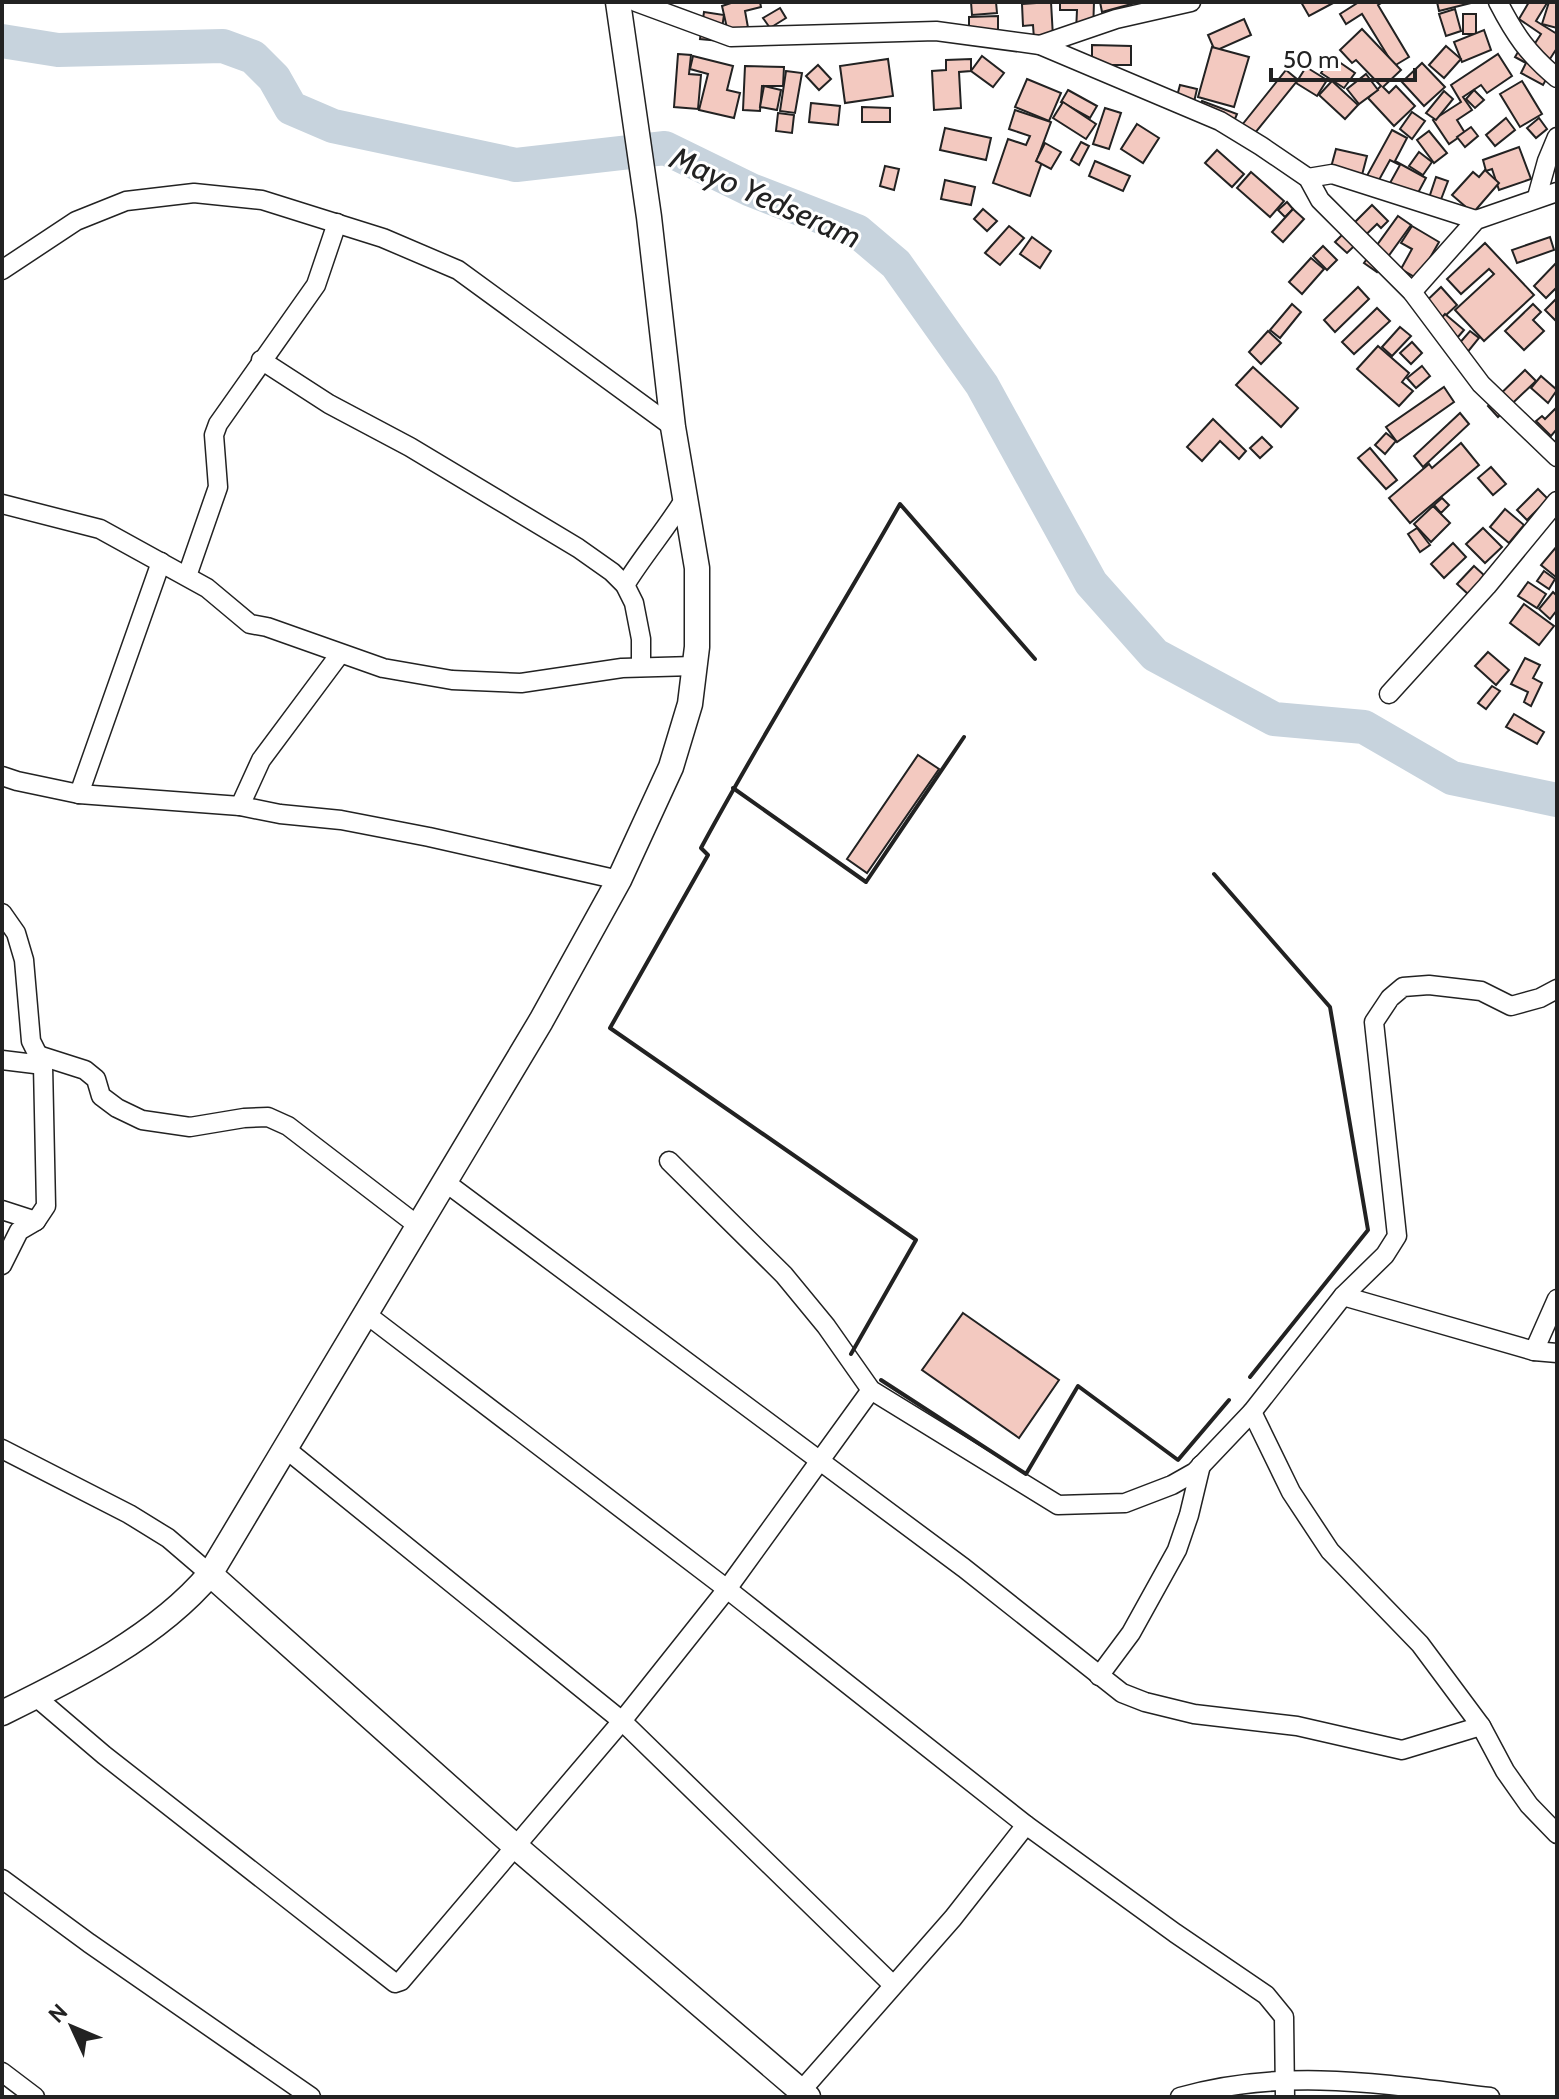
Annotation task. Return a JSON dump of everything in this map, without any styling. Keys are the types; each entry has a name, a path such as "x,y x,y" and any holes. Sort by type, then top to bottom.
{"main road":[{"path":"2,1713 106,1658 194,1594 210,1574 541,1021 619,880 671,767 690,704 697,568 673,427 649,217 618,2"},
{"path":"210,1574 515,1846 804,2094"}],"street":[{"path":"636,2 731,37 936,31 1040,45 1220,121 1308,178 1320,200 1412,292 1481,384 1557,457"},
{"path":"1040,45 1116,19 1191,2"},
{"path":"1498,2 1513,32 1529,54 1557,78"},
{"path":"1537,197 1557,137"},
{"path":"1308,178 1332,174 1476,220"},
{"path":"1412,292 1476,220 1557,192"},
{"path":"2,270 76,221 126,201 194,193 262,200 383,238 458,270 539,326 673,427"},
{"path":"187,576 218,487 214,435 218,424 316,285 337,223"},
{"path":"261,360 329,404 410,447 578,548 625,585 634,603 641,639 641,667"},
{"path":"625,585 687,495"},
{"path":"1389,694 1487,586 1557,501"},
{"path":"2,504 100,529 207,588 250,624 267,627 383,668 466,681 521,683 641,667 694,666"},
{"path":"79,794 161,562"},
{"path":"240,806 261,760 340,654"},
{"path":"2,776 79,794 240,806 429,837 619,880"},
{"path":"2,913 16,933 24,960 31,1041 41,1060 46,1206 36,1221 19,1231 2,1265"},
{"path":"669,1161 784,1275 826,1326 871,1390 1058,1505 1125,1503 1172,1485 1201,1465 1252,1412 1343,1296 1385,1255 1397,1236 1374,1022 1390,998 1403,987 1429,985 1481,991 1511,1006 1540,998 1557,989"},
{"path":"2,1060 41,1060 85,1070 96,1079 101,1096 142,1120 190,1127 268,1117 288,1126 417,1225"},
{"path":"445,1182 964,1568 1122,1693 1194,1714 1297,1726 1402,1750 1481,1726"},
{"path":"2,1210 36,1221"},
{"path":"1343,1296 1534,1351 1557,1353"},
{"path":"1534,1351 1557,1299"},
{"path":"366,1314 727,1589 1026,1825 1266,1995 1284,2017 1285,2088"},
{"path":"36,1697 104,1755 395,1983 401,1981 622,1721 727,1589 871,1390"},
{"path":"1252,1412 1291,1492 1330,1551 1420,1644 1481,1726 1505,1771 1529,1805 1557,1834"},
{"path":"2,1449 129,1514 168,1538 210,1574"},
{"path":"286,1449 622,1721 893,1985"},
{"path":"1099,1676 1131,1633 1177,1550 1201,1465"},
{"path":"804,2094 893,1985 953,1918 1026,1825"},
{"path":"2,1879 311,2097"},
{"path":"2,2072 35,2097"},
{"path":"1180,2097 1215,2087 1285,2088 1350,2080 1490,2097"}],"building":[{"path":"734,2 760,2 761,7 745,11 749,33 729,37 722,6"},
{"path":"971,2 996,2 997,13 972,15"},
{"path":"1051,2 1053,37 1034,39 1033,25 1023,26 1022,4"},
{"path":"1060,2 1094,2 1093,32 1076,32 1077,10 1060,10"},
{"path":"1100,2 1139,2 1102,12"},
{"path":"1301,2 1335,2 1309,16"},
{"path":"1359,2 1383,2 1378,5 1409,57 1394,66 1362,14 1346,24 1340,14"},
{"path":"1437,2 1475,2 1439,11"},
{"path":"1529,2 1547,3 1536,21 1557,34 1557,48 1548,62 1530,51 1541,34 1519,19"},
{"path":"1549,2 1557,2 1557,28 1542,24"},
{"path":"780,8 786,18 770,28 763,18"},
{"path":"1455,9 1461,31 1446,36 1439,14"},
{"path":"704,12 724,15 720,41 700,39"},
{"path":"1463,14 1476,14 1476,34 1463,34"},
{"path":"998,16 998,41 969,42 969,17"},
{"path":"1244,19 1251,35 1215,51 1208,35"},
{"path":"1362,29 1401,70 1383,87 1389,93 1396,86 1415,106 1394,126 1368,98 1381,86 1356,60 1352,63 1340,50"},
{"path":"1484,30 1491,50 1462,62 1454,42"},
{"path":"1092,45 1131,46 1131,65 1092,65"},
{"path":"1446,46 1461,59 1444,78 1429,65"},
{"path":"1212,47 1249,57 1234,107 1198,97"},
{"path":"1518,52 1552,69 1543,85 1521,73 1526,63 1515,57"},
{"path":"678,54 691,55 689,74 701,75 698,109 674,107"},
{"path":"1498,54 1512,76 1487,93 1481,85 1463,97 1472,110 1457,120 1465,133 1449,144 1433,120 1461,102 1451,85"},
{"path":"693,56 733,66 727,90 740,93 734,118 699,110 708,74 690,69"},
{"path":"982,56 1004,73 993,87 971,71"},
{"path":"1332,57 1355,73 1344,88 1321,73"},
{"path":"888,59 893,96 845,103 840,66"},
{"path":"971,59 971,71 959,72 961,108 934,110 932,71 946,70 946,60"},
{"path":"1422,63 1445,87 1424,106 1402,82"},
{"path":"818,65 831,79 819,90 806,76"},
{"path":"745,66 784,67 783,86 762,86 760,111 743,110"},
{"path":"1306,67 1327,80 1317,96 1296,83"},
{"path":"1286,70 1298,80 1246,144 1234,135"},
{"path":"786,71 802,73 795,113 780,111"},
{"path":"1366,74 1378,90 1359,104 1347,89"},
{"path":"1027,79 1061,93 1049,121 1015,107"},
{"path":"1332,81 1358,105 1345,119 1319,95"},
{"path":"1522,81 1542,114 1520,127 1500,94"},
{"path":"1180,85 1197,89 1191,115 1173,111"},
{"path":"764,86 781,90 777,110 760,107"},
{"path":"1068,90 1097,106 1090,118 1061,102"},
{"path":"1474,90 1484,100 1475,108 1466,99"},
{"path":"1444,91 1453,99 1436,120 1426,113"},
{"path":"1202,101 1237,114 1230,131 1195,118"},
{"path":"1063,102 1096,124 1086,139 1053,118"},
{"path":"811,103 840,106 838,125 809,122"},
{"path":"862,107 890,108 890,122 862,122"},
{"path":"1105,108 1121,113 1109,149 1093,144"},
{"path":"1015,110 1051,122 1037,160 1042,162 1030,196 993,183 1008,139 1026,145 1030,136 1009,129"},
{"path":"1412,112 1425,121 1412,139 1400,129"},
{"path":"778,113 794,115 792,133 776,131"},
{"path":"1506,118 1515,130 1495,146 1486,135"},
{"path":"1539,118 1547,129 1536,138 1527,128"},
{"path":"1137,124 1159,138 1143,163 1121,149"},
{"path":"1471,127 1478,136 1465,147 1457,137"},
{"path":"945,128 991,138 986,160 940,150"},
{"path":"1392,130 1407,138 1395,161 1426,178 1412,204 1390,183 1400,165 1390,160 1374,189 1363,183"},
{"path":"1429,131 1447,153 1434,163 1417,140"},
{"path":"1081,142 1089,146 1079,165 1071,160"},
{"path":"1045,143 1061,152 1051,169 1036,161"},
{"path":"1519,147 1531,179 1499,190 1492,169 1486,171 1483,160"},
{"path":"1336,149 1367,156 1358,190 1327,182"},
{"path":"1217,150 1244,174 1232,187 1205,163"},
{"path":"1419,152 1432,162 1423,175 1409,166"},
{"path":"1095,161 1130,176 1123,191 1089,176"},
{"path":"885,166 899,169 894,190 880,186"},
{"path":"1485,170 1499,183 1473,213 1452,195 1473,172 1479,177"},
{"path":"1251,172 1284,201 1270,217 1237,188"},
{"path":"1436,177 1448,181 1440,202 1429,198"},
{"path":"945,180 975,187 971,205 941,199"},
{"path":"1287,202 1293,209 1285,217 1278,210"},
{"path":"1372,205 1388,221 1381,228 1377,224 1347,253 1335,242"},
{"path":"983,209 997,221 987,231 974,219"},
{"path":"1293,209 1304,219 1283,242 1272,232"},
{"path":"1398,216 1411,225 1377,272 1364,263"},
{"path":"1009,226 1024,238 1000,265 985,253"},
{"path":"1412,226 1439,242 1418,279 1401,269 1412,249 1401,243"},
{"path":"1032,237 1051,251 1040,268 1020,254"},
{"path":"1550,237 1554,250 1517,263 1512,250"},
{"path":"1485,243 1534,295 1484,341 1455,310 1494,274 1489,269 1461,294 1447,279"},
{"path":"1323,246 1337,260 1327,270 1313,256"},
{"path":"1311,258 1324,269 1302,294 1289,282"},
{"path":"1557,262 1557,287 1546,298 1534,286"},
{"path":"1358,287 1369,299 1335,332 1324,320"},
{"path":"1441,287 1457,305 1433,327 1417,310"},
{"path":"1557,298 1557,322 1545,310"},
{"path":"1292,304 1301,312 1280,338 1270,330"},
{"path":"1533,304 1541,312 1533,320 1544,331 1524,350 1505,331"},
{"path":"1377,308 1390,321 1354,354 1342,342"},
{"path":"1445,314 1464,330 1450,346 1431,330"},
{"path":"1400,327 1411,336 1392,356 1382,347"},
{"path":"1268,331 1281,343 1261,364 1249,352"},
{"path":"1470,331 1479,338 1466,354 1457,346"},
{"path":"1412,342 1422,353 1411,364 1400,353"},
{"path":"1378,346 1409,373 1402,382 1413,391 1399,406 1357,369"},
{"path":"1422,366 1430,376 1416,388 1407,378"},
{"path":"1253,367 1298,408 1281,427 1236,385"},
{"path":"1525,370 1536,381 1498,417 1488,406"},
{"path":"1541,376 1557,390 1548,403 1531,388"},
{"path":"1444,387 1454,402 1397,442 1386,427"},
{"path":"1557,407 1557,429 1551,436 1536,421 1542,416 1545,419"},
{"path":"1460,413 1469,424 1423,467 1414,456"},
{"path":"1213,419 1246,451 1239,459 1220,441 1202,461 1187,447"},
{"path":"1386,433 1396,441 1385,454 1375,445"},
{"path":"1262,437 1272,447 1260,458 1250,448"},
{"path":"1461,443 1479,465 1410,523 1389,498 1429,464 1432,468"},
{"path":"1370,448 1397,480 1386,489 1358,458"},
{"path":"1491,467 1506,484 1493,495 1478,478"},
{"path":"1538,489 1548,499 1527,520 1517,510"},
{"path":"1442,498 1449,505 1441,513 1434,505"},
{"path":"1433,506 1450,523 1431,542 1414,524"},
{"path":"1505,509 1524,525 1509,543 1490,527"},
{"path":"1417,528 1430,545 1420,552 1408,534"},
{"path":"1483,528 1502,547 1485,563 1466,544"},
{"path":"1453,543 1466,557 1444,578 1431,564"},
{"path":"1557,546 1557,578 1541,565"},
{"path":"1474,566 1485,576 1468,594 1457,584"},
{"path":"1544,571 1555,579 1549,589 1537,581"},
{"path":"1528,582 1546,594 1537,608 1518,596"},
{"path":"1553,592 1557,596 1557,610 1550,619 1539,609"},
{"path":"1524,604 1554,626 1539,645 1510,623"},
{"path":"1488,652 1509,670 1496,685 1475,666"},
{"path":"1525,658 1540,665 1533,678 1542,683 1531,706 1524,702 1528,692 1511,684"},
{"path":"1492,686 1500,691 1486,709 1478,703"},
{"path":"1514,714 1544,732 1537,744 1506,727"},
{"path":"918,755 939,769 867,873 847,859"},
{"path":"963,1313 1059,1380 1019,1438 922,1370"}],"waterway":[{"name":"Mayo Yedseram","path":"2,41 58,50 223,46 253,57 274,78 291,108 333,126 516,165 665,148 751,190 857,231 896,264 982,385 1091,583 1155,655 1274,719 1364,727 1452,778 1557,800"}],"wall":[{"path":"851,1354 916,1240 610,1028 708,855 701,848 725,804 900,504 1035,659"},
{"path":"733,788 866,882 964,737"},
{"path":"1214,874 1330,1007 1368,1230 1250,1377"},
{"path":"881,1380 1026,1474 1078,1386 1178,1460 1229,1400"}]}
